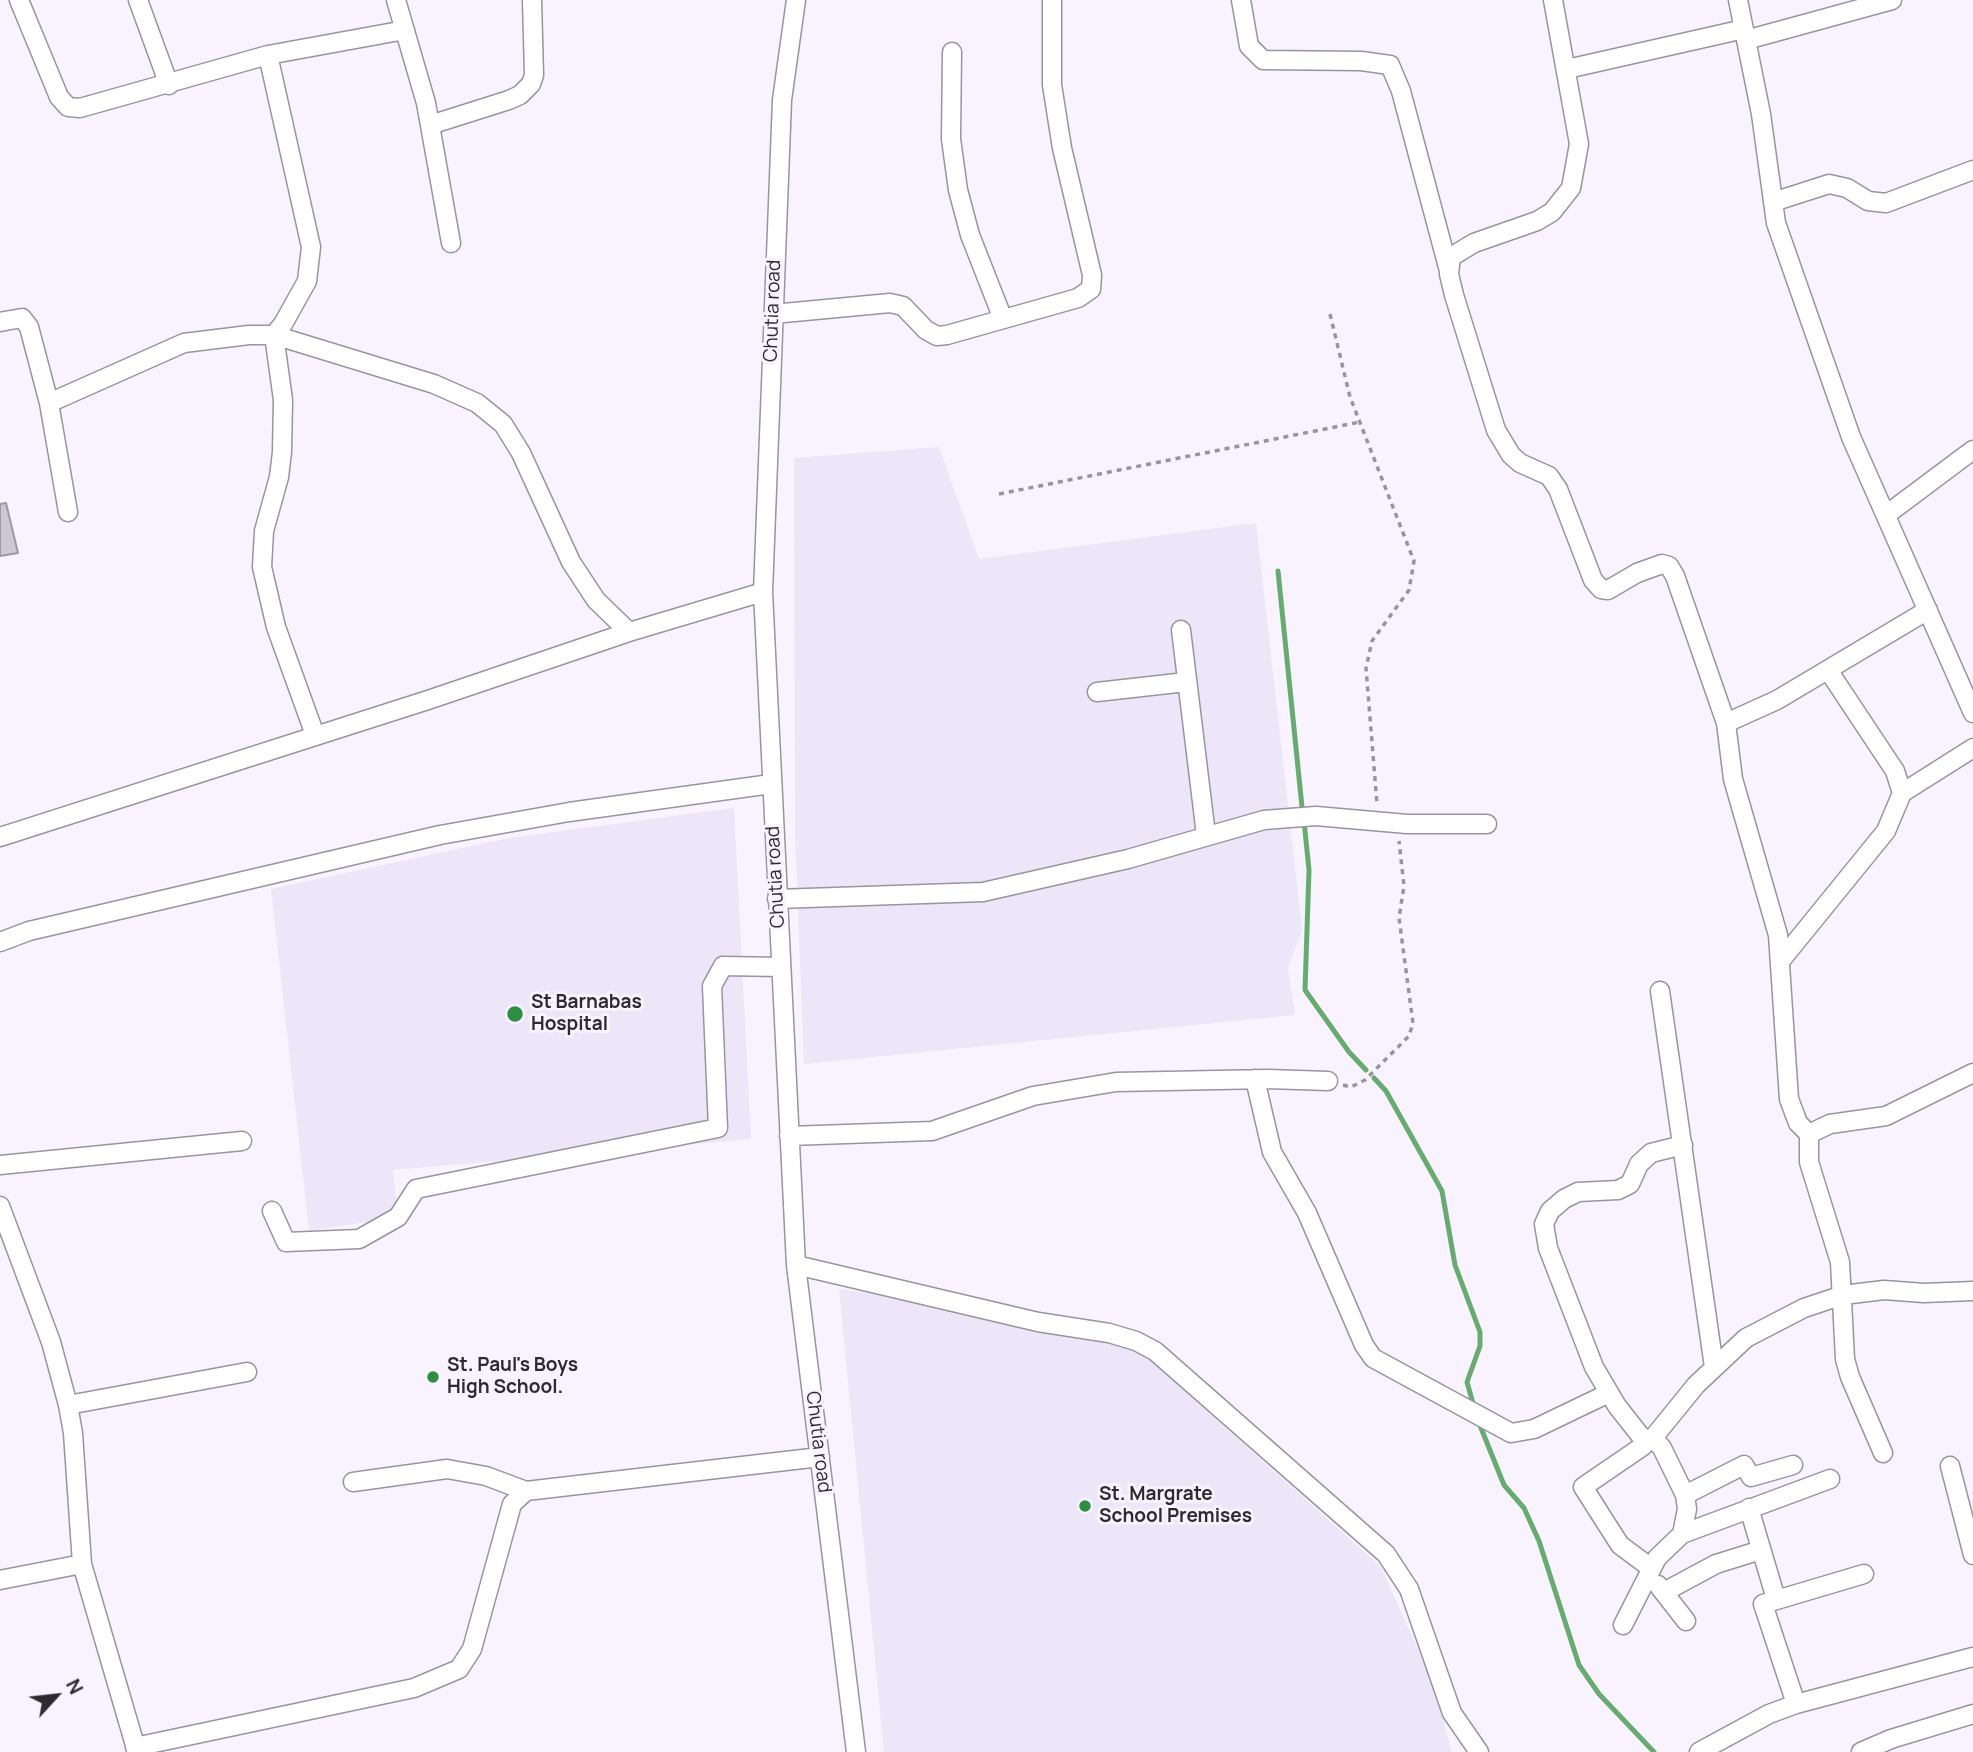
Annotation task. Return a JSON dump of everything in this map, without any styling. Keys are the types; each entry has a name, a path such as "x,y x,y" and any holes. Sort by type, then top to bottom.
{"street":[{"path":"19,0 59,97 68,107 93,107 268,54 405,30"},
{"path":"138,0 170,85"},
{"path":"398,0 430,125 451,243"},
{"path":"430,125 509,100 520,95 531,84 534,75 532,0"},
{"name":"Chutia road","path":"796,0 782,100 763,592 796,1265 856,1752"},
{"path":"773,314 890,303 903,306 926,330 937,335 1078,298 1091,289 1092,275 1062,148 1052,85 1052,0"},
{"path":"1241,0 1249,46 1264,60 1372,61 1390,65 1401,90 1449,274 1496,430 1520,463 1549,476 1558,489 1587,567 1601,589 1608,590 1653,566 1670,566 1726,723 1733,779 1782,959 1789,1099 1798,1123 1809,1134 1810,1162 1840,1262 1845,1359 1883,1452"},
{"path":"1449,274 1451,257 1462,249 1536,221 1552,212 1571,188 1579,144 1553,0"},
{"path":"1738,0 1761,114 1776,223 1851,437 1973,713"},
{"path":"1567,69 1745,34 1892,0"},
{"path":"953,52 951,139 958,190 970,235 1003,319"},
{"path":"268,54 311,247 307,281 274,335 283,400 282,452 279,477 264,531 262,567 276,627 315,735"},
{"path":"1773,202 1829,184 1847,188 1868,201 1886,203 1973,170"},
{"path":"0,323 22,318 29,327 49,403 68,512"},
{"path":"49,403 184,343 208,338 274,335 434,384 477,403 503,424 521,453 571,562 596,600 628,632"},
{"path":"1886,515 1973,450"},
{"path":"0,837 628,632 763,592"},
{"path":"1726,723 1777,700 1928,610"},
{"path":"1181,630 1206,835"},
{"path":"1828,670 1895,771 1902,793"},
{"path":"1097,692 1186,682"},
{"path":"1782,959 1886,831 1902,793 1973,748"},
{"path":"0,942 29,931 440,835 771,784"},
{"path":"777,899 983,892 1128,859 1264,820 1316,816 1487,824"},
{"path":"272,1211 286,1242 359,1239 398,1217 416,1189 718,1128 712,986 723,966 781,967"},
{"path":"1660,991 1714,1367"},
{"path":"1809,1134 1830,1124 1886,1116 1947,1089 1973,1073"},
{"path":"1255,1079 1272,1152 1307,1213 1363,1345 1373,1358 1511,1433 1522,1433 1609,1393"},
{"path":"789,1136 932,1131 1033,1096 1093,1085 1148,1080 1328,1081"},
{"path":"0,1165 242,1141"},
{"path":"1682,1534 1687,1509 1685,1495 1671,1463 1609,1393 1594,1367 1548,1248 1544,1224 1550,1210 1564,1199 1578,1192 1618,1190 1630,1184 1639,1164 1651,1153 1683,1145"},
{"path":"0,1206 51,1342 68,1405 73,1433 82,1564 136,1749 414,1688 459,1669 472,1649 512,1504 526,1491"},
{"path":"796,1265 1038,1322 1109,1333 1136,1341 1155,1351 1386,1554 1409,1589 1452,1713 1479,1752"},
{"path":"1686,1621 1649,1571 1620,1545 1583,1487 1643,1446 1714,1367 1746,1338 1778,1320 1843,1295 1884,1290 1941,1294 1973,1292"},
{"path":"68,1405 247,1372"},
{"path":"353,1482 447,1469 486,1476 526,1491 820,1457"},
{"path":"1685,1495 1744,1465 1751,1477 1793,1465"},
{"path":"1950,1466 1973,1555"},
{"path":"1623,1625 1649,1571 1682,1534 1830,1479"},
{"path":"1749,1508 1776,1599"},
{"path":"1664,1592 1716,1564 1761,1550"},
{"path":"0,1580 82,1564"},
{"path":"1796,1704 1763,1604 1864,1574"},
{"path":"1699,1752 1769,1714 1796,1704 1973,1657"},
{"path":"1861,1752 1891,1739 1973,1714"}],"path":[{"path":"1328,1081 1351,1087 1365,1080 1409,1036 1413,1023 1399,918 1404,886 1388,821 1366,668 1372,641 1409,590 1414,561 1350,397 1330,314"},
{"path":"999,494 1360,422"}],"shaded area":[{"path":"939,447 979,559 1256,523 1302,930 1288,967 1295,1015 804,1064 795,834 794,458"},
{"name":"St Barnabas Hospital","path":"734,808 751,1139 393,1170 398,1217 309,1231 271,889 509,838"},
{"name":"St. Margrate School Premises","path":"839,1289 1110,1325 1381,1567 1433,1683 1452,1752 884,1752"}],"building":[{"path":"6,503 18,553 0,556 0,504"}],"waterway":[{"path":"1278,571 1302,807"},
{"path":"1304,821 1309,870 1305,990 1349,1052 1366,1070"},
{"path":"1374,1078 1386,1091 1442,1191 1455,1265 1480,1332 1480,1346 1467,1382 1474,1407"},
{"path":"1479,1423 1504,1485 1524,1508 1539,1541 1579,1665 1599,1694 1654,1752"}],"place":[{"name":"St Barnabas Hospital","path":"515,1014"},
{"name":"St. Paul's Boys High School.","path":"433,1377"},
{"name":"St. Margrate School Premises","path":"1085,1506"}]}
